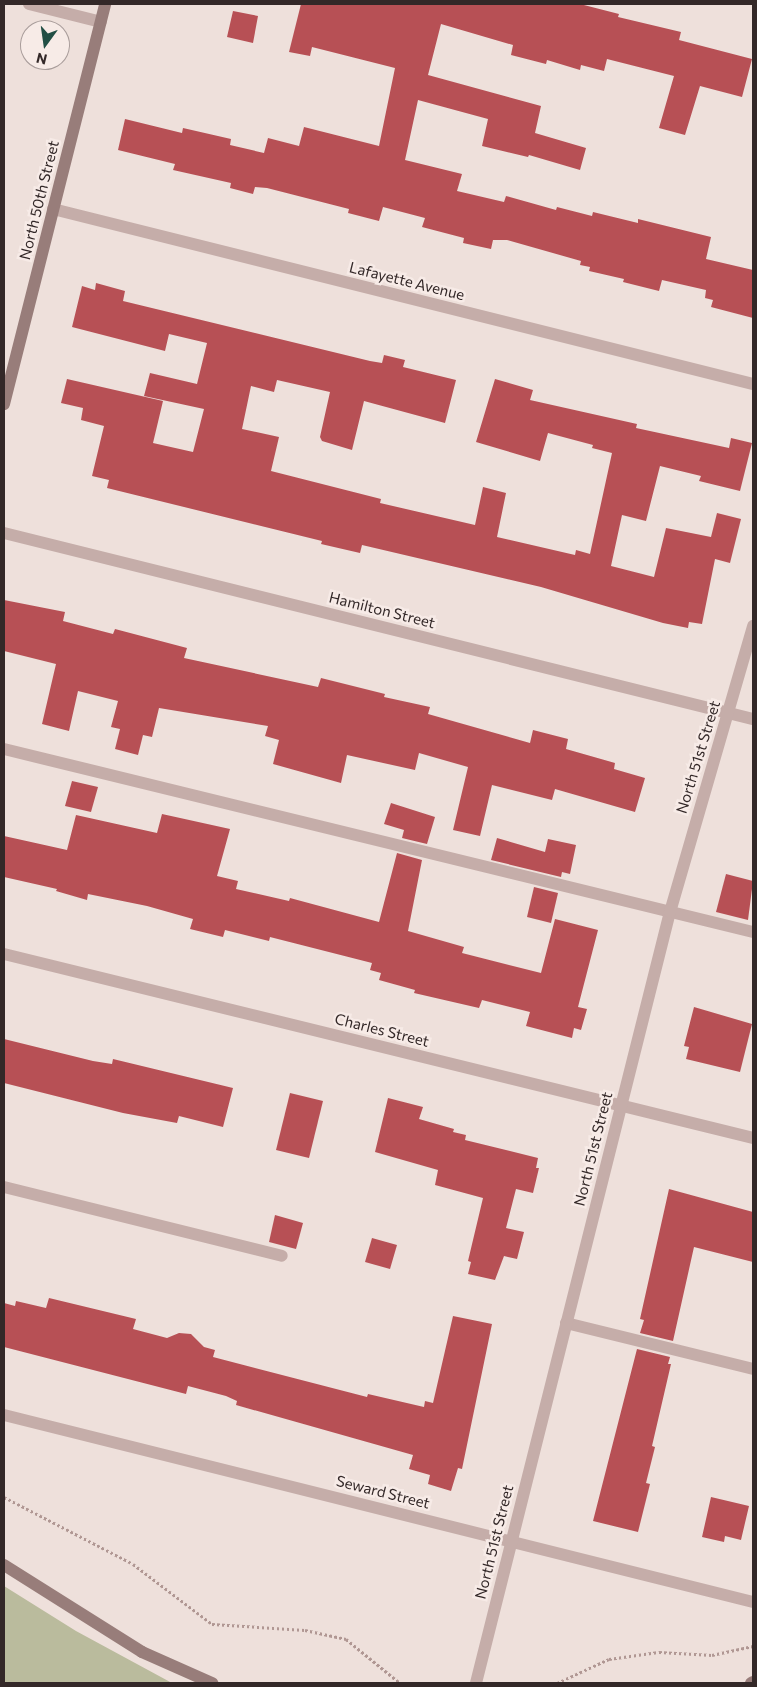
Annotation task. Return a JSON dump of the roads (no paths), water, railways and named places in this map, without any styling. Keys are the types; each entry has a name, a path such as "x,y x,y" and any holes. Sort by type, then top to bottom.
{"street":[{"path":"28,4 101,22"},
{"name":"North 50th Street","path":"4,404 105,4"},
{"name":"Lafayette Avenue","path":"53,209 753,384"},
{"name":"Hamilton Street","path":"4,533 753,719"},
{"name":"North 51st Street","path":"476,1683 670,912 753,626"},
{"path":"4,749 753,932"},
{"name":"Charles Street","path":"4,954 753,1138"},
{"path":"4,1187 282,1256"},
{"path":"566,1322 753,1369"},
{"name":"Seward Street","path":"4,1415 753,1602"},
{"path":"4,1561 15,1571"},
{"path":"4,1565 142,1652 212,1683"}]}
